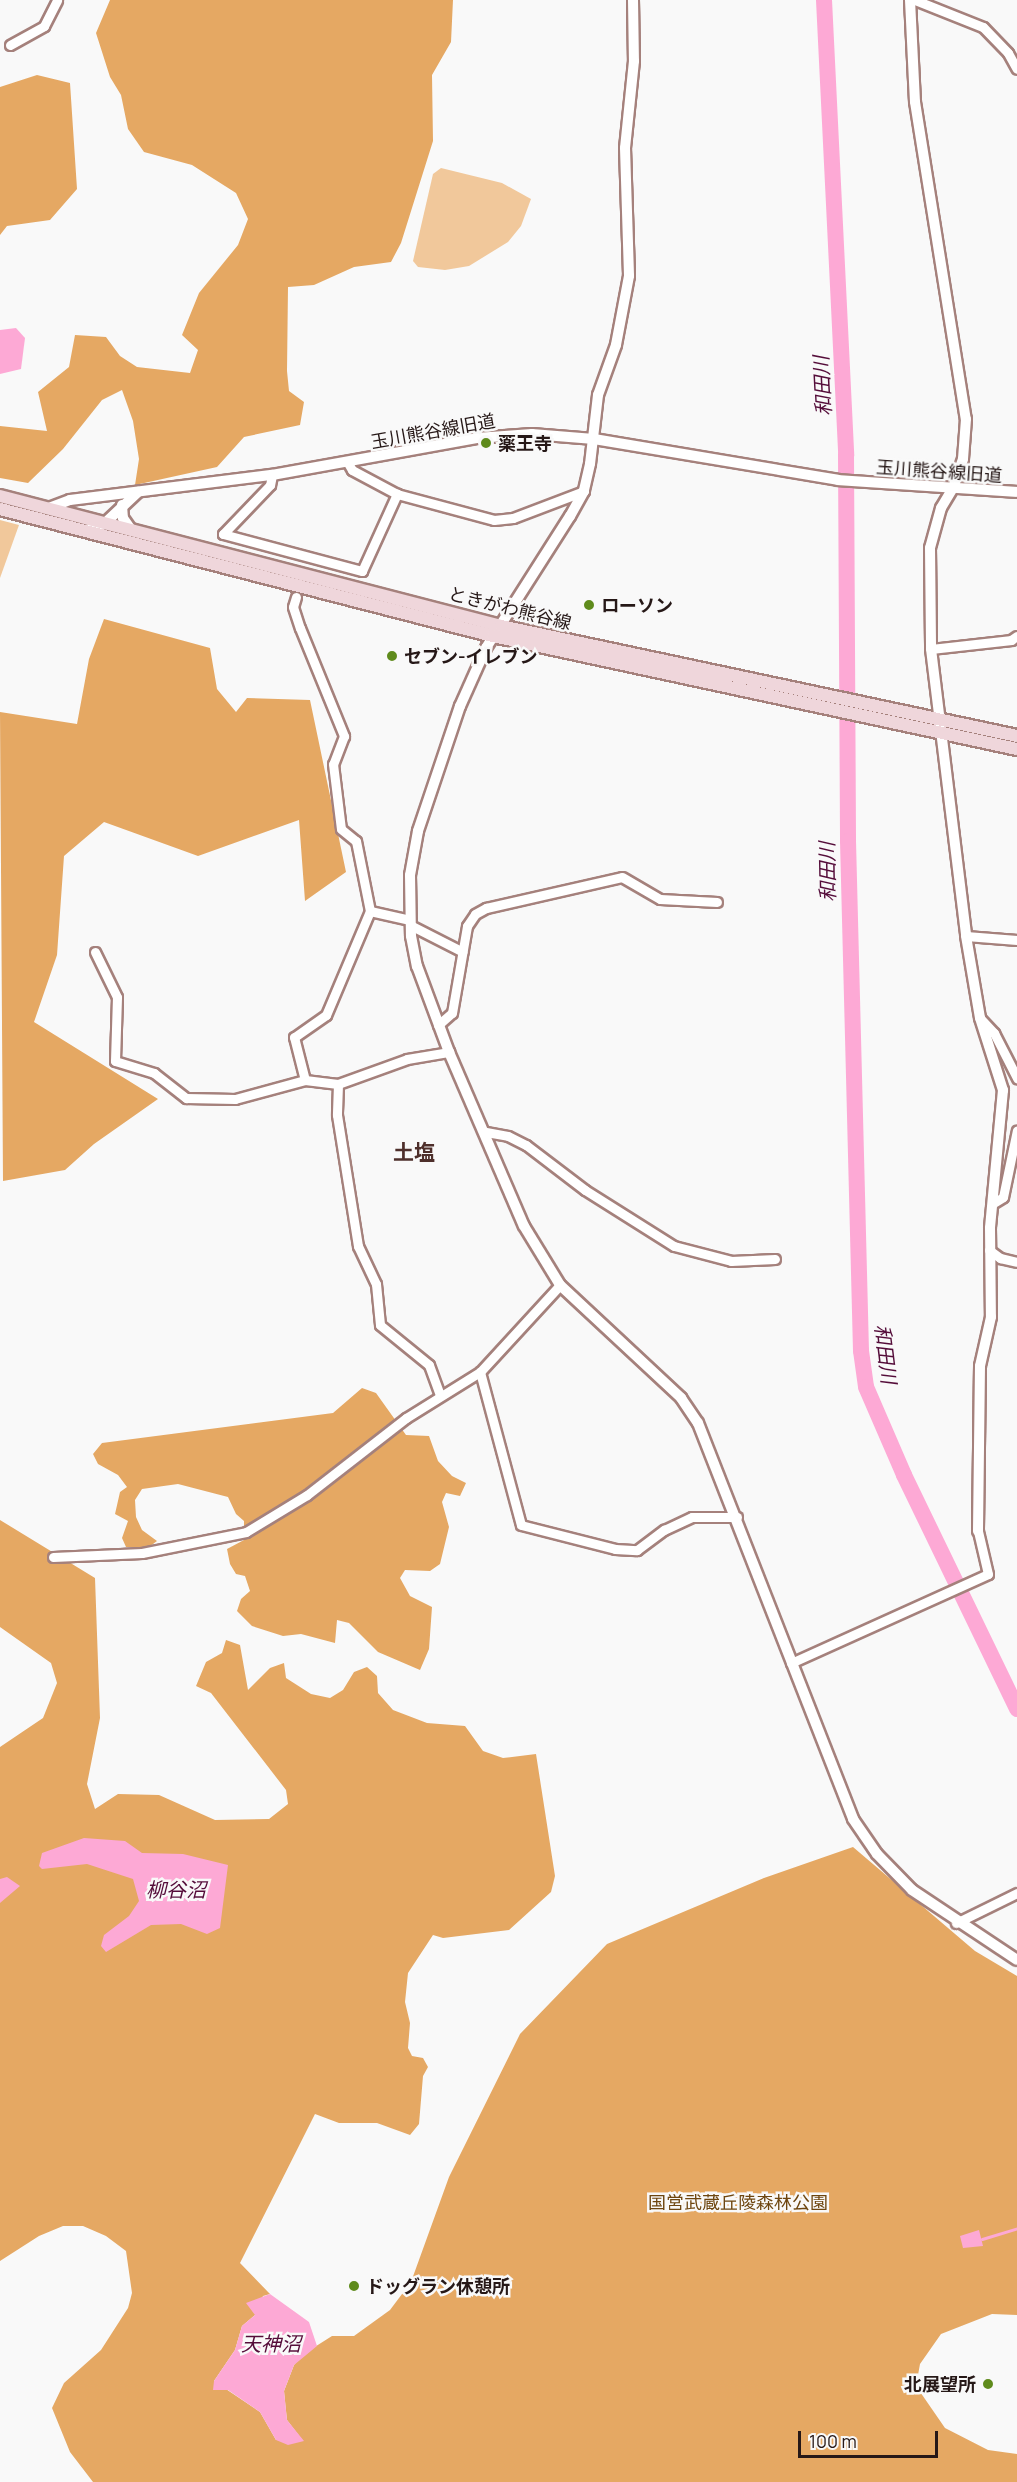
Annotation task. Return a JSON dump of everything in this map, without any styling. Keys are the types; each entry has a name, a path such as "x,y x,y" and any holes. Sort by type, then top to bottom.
{"main road":[{"name":"ときがわ熊谷線","path":"0,496 497,631 811,693 880,714 939,727 1017,749"},
{"name":"ときがわ熊谷線","path":"0,509 812,706 880,714"},
{"name":"ときがわ熊谷線","path":"939,727 1017,736"}],"street":[{"path":"10,45 44,26 57,0"},
{"path":"633,0 634,61 625,148 629,276 616,345 598,395 594,439 584,491 497,631 460,706 418,831 410,875 410,922 417,966 449,1052 486,1131 524,1226 560,1285 681,1398 698,1423 737,1517 791,1664 853,1818 898,1878 956,1923 1017,1960"},
{"path":"791,1664 988,1574 978,1531 980,1366 991,1317 989,1250 1003,1090 980,1018 966,936 931,649 930,548 940,508 953,488 963,459 966,419 915,102 910,0"},
{"path":"915,0 983,27 1008,53 1017,69"},
{"name":"玉川熊谷線旧道","path":"48,508 70,500 272,475 503,435 594,439 838,480 1017,492"},
{"path":"348,463 352,470 397,494 494,520 513,518 584,491"},
{"path":"272,475 270,485 223,534 304,560 362,571 397,494"},
{"path":"84,531 104,524 122,505 141,491"},
{"path":"122,505 123,518 132,531"},
{"path":"296,597 293,607 300,628 344,736 333,764 341,829 356,841 370,911 326,1015 294,1037 305,1080"},
{"path":"931,649 1011,640 1017,636"},
{"path":"438,1025 452,1013 467,926 475,914 486,908 622,877 660,899 717,902"},
{"path":"370,911 410,922 462,952"},
{"path":"966,936 1017,940"},
{"path":"95,952 117,997 115,1061 154,1073 186,1098 235,1099 305,1080 338,1084 407,1059 449,1052"},
{"path":"980,1018 994,1033 1017,1078"},
{"path":"338,1084 337,1115 358,1246 376,1284 380,1325 429,1365 440,1395"},
{"path":"992,1204 1003,1197 1017,1130"},
{"path":"486,1131 508,1136 535,1150 585,1190 674,1246 731,1262 775,1260"},
{"path":"989,1250 1000,1258 1017,1262"},
{"path":"53,1557 142,1553 246,1532 307,1495 440,1395 480,1372 560,1285"},
{"path":"480,1372 521,1526 615,1549 638,1550 664,1530 692,1517 737,1517"},
{"path":"956,1923 1017,1893"}],"shaded area":[{"path":"441,168 502,183 531,199 521,226 508,242 469,266 445,270 418,267 413,261 433,174"},
{"path":"0,520 19,525 0,578"}],"green space":[{"path":"110,0 453,0 451,42 432,75 433,141 401,243 391,262 354,267 314,285 288,287 287,371 289,391 304,402 300,425 244,437 217,467 135,485 139,459 133,421 122,390 102,400 63,449 28,483 0,478 0,426 47,431 38,392 69,367 75,335 106,337 120,356 137,367 190,373 198,350 182,335 199,293 238,245 248,219 236,193 192,165 144,152 128,129 121,95 110,77 96,33"},
{"path":"37,75 70,83 77,189 50,220 7,226 0,235 0,87"},
{"path":"104,619 210,648 217,689 236,712 247,698 310,700 346,872 305,901 299,820 198,856 104,822 64,856 57,955 34,1022 158,1099 94,1144 65,1170 3,1181 0,712 77,724 89,659"},
{"path":"362,1388 376,1393 406,1435 429,1436 438,1461 452,1476 466,1483 460,1496 446,1493 442,1502 449,1527 440,1564 430,1571 405,1570 400,1578 410,1596 432,1607 429,1649 420,1670 378,1652 349,1623 337,1620 335,1643 301,1634 283,1636 252,1626 237,1611 241,1599 250,1591 245,1576 236,1574 230,1564 227,1549 244,1540 244,1521 236,1514 228,1497 178,1484 142,1489 135,1500 136,1517 142,1530 157,1541 149,1547 126,1547 122,1538 128,1521 115,1514 120,1492 127,1487 118,1475 98,1464 93,1454 102,1443 333,1413"},
{"name":"国営武蔵丘陵森林公園","path":"0,1520 95,1578 100,1718 87,1784 95,1809 118,1794 159,1795 215,1820 269,1819 288,1804 286,1790 211,1693 196,1686 206,1662 222,1653 226,1640 240,1645 248,1690 270,1668 284,1663 286,1678 311,1694 330,1698 343,1690 354,1672 367,1667 377,1676 378,1693 393,1710 427,1723 465,1726 483,1751 503,1758 536,1754 555,1876 551,1892 509,1930 443,1938 433,1935 408,1973 405,2002 410,2023 408,2048 412,2056 423,2058 428,2067 423,2076 419,2124 410,2135 377,2123 339,2123 315,2114 240,2263 270,2294 263,2296 255,2315 242,2326 235,2350 214,2381 260,2412 276,2440 303,2441 287,2420 284,2391 294,2365 302,2355 332,2336 354,2336 390,2310 411,2282 449,2177 520,2034 607,1944 764,1878 853,1847 975,1951 1017,1976 1017,2315 992,2314 941,2334 920,2364 916,2386 945,2428 988,2450 1017,2454 1017,2482 93,2482 70,2452 52,2408 64,2383 101,2350 128,2308 132,2293 126,2251 106,2236 83,2226 63,2226 39,2236 0,2261 0,1747 43,1718 57,1683 51,1663 0,1627"}],"water":[{"path":"16,328 25,338 21,369 0,374 0,330"},
{"name":"柳谷沼","path":"84,1838 125,1841 142,1853 183,1854 228,1865 220,1928 207,1934 181,1924 151,1925 106,1952 101,1946 104,1935 129,1916 139,1901 133,1879 87,1864 42,1869 39,1866 42,1853"},
{"path":"7,1877 20,1886 0,1903 0,1879"},
{"path":"979,2230 983,2246 963,2248 960,2236"},
{"name":"天神沼","path":"270,2294 309,2322 317,2346 294,2365 284,2391 287,2420 304,2441 288,2445 276,2440 260,2412 228,2390 213,2390 214,2381 235,2350 242,2326 255,2315 246,2303"}],"waterway":[{"name":"和田川","path":"824,0 846,455 848,841 861,1351 866,1387 904,1475 1017,1709"},
{"path":"982,2239 1017,2228"}],"place":[{"name":"薬王寺","path":"486,443"},
{"name":"ローソン","path":"589,605"},
{"name":"セブン-イレブン","path":"392,656"},
{"name":"ドッグラン休憩所","path":"354,2286"},
{"name":"北展望所","path":"988,2384"}],"district":[{"name":"土塩","path":"414,1152"}]}
